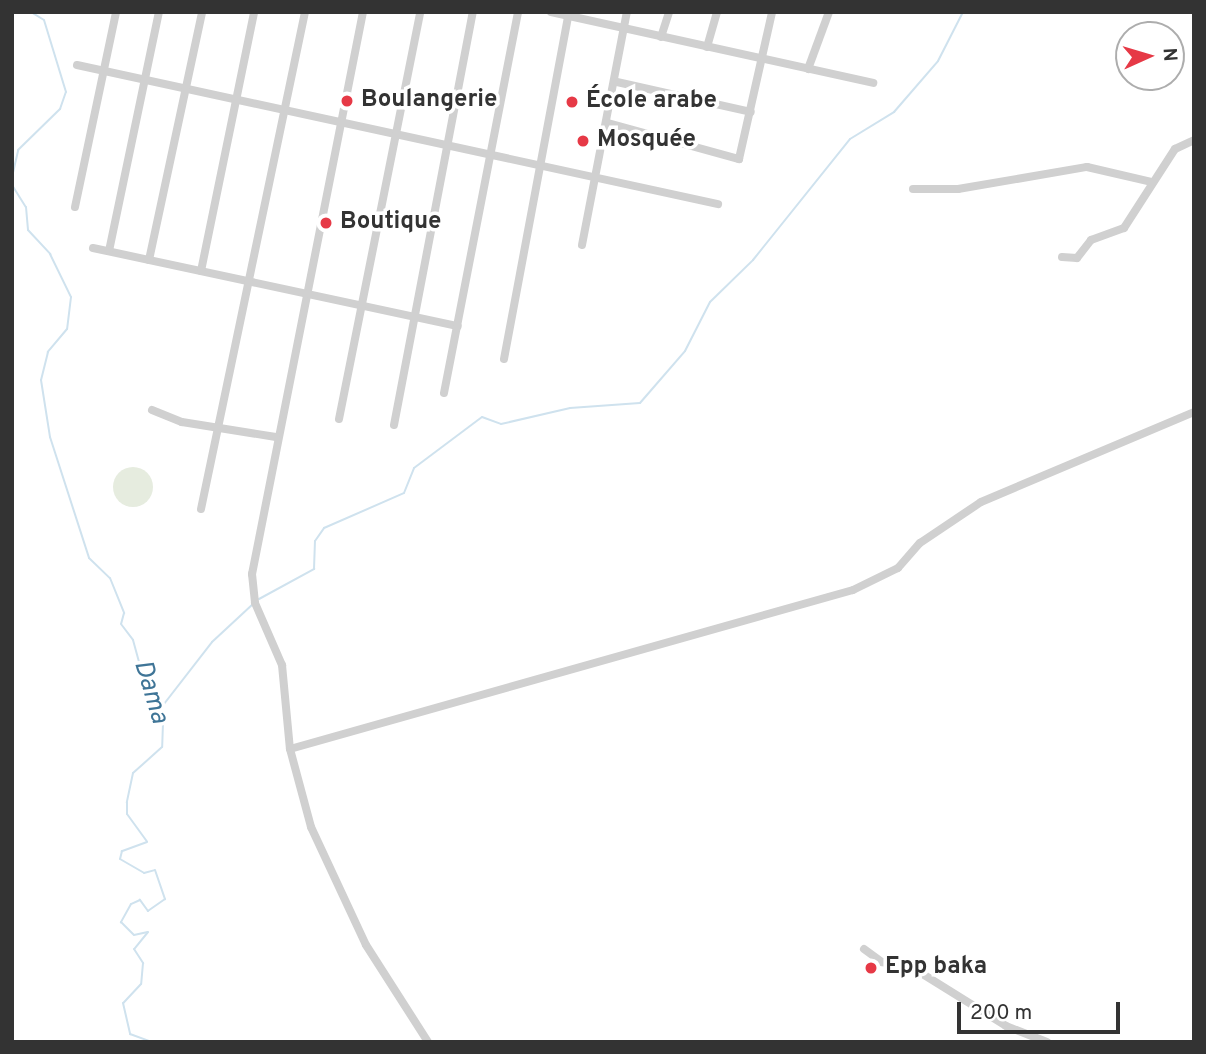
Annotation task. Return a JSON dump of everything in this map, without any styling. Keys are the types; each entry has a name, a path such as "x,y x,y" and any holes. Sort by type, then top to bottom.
{"street":[{"path":"75,208 116,12"},
{"path":"109,251 159,12"},
{"path":"149,260 202,12"},
{"path":"201,271 254,12"},
{"path":"201,509 305,12"},
{"path":"363,12 344,123 259,515 254,603 282,665 290,750 319,844 384,977 428,1042"},
{"path":"339,419 399,135 420,12"},
{"path":"394,425 451,146 472,12"},
{"path":"444,393 494,155 518,12"},
{"path":"551,12 624,25 661,37 873,83"},
{"path":"582,245 617,82 627,12"},
{"path":"661,37 669,12"},
{"path":"707,47 717,12"},
{"path":"608,123 739,159 751,112 758,58 772,12"},
{"path":"808,69 829,12"},
{"path":"504,359 543,166 569,14"},
{"path":"76,65 543,166 597,175 718,204"},
{"path":"617,82 751,112"},
{"path":"1062,257 1077,258 1091,240 1124,228 1175,149 1194,140"},
{"path":"913,189 958,189 1087,167 1152,182"},
{"path":"93,248 458,326"},
{"path":"152,410 219,429 276,437"},
{"path":"290,750 853,590 898,568 920,543 981,502 1194,412"},
{"path":"864,949 882,962 913,968 1006,1026 1047,1042"}],"shaded area":[{"path":"133,467 141,468 147,473 152,479 152,495 147,501 141,506 133,507 125,506 119,501 114,495 113,487 114,479 119,473 125,468"}],"waterway":[{"name":"Dama","path":"12,177 18,150 60,109 66,92 44,20 31,12"},
{"path":"259,599 314,569 315,541 324,528 404,493 414,468 482,417 501,424 570,408 640,403 685,351 710,302 753,260 850,139 894,112 938,61 963,12"},
{"name":"Dama","path":"12,185 26,207 28,230 50,254 71,297 67,329 48,352 41,380 50,437 89,558 110,578 124,613 121,624 133,640 151,706 163,723 162,747 133,773 127,802 127,814 147,842 122,851 120,859 144,873 155,870 165,899 148,911 140,900 131,904 121,922 134,935 148,932 134,949 143,963 141,984 123,1003 130,1034 152,1042"},
{"path":"157,713 212,642 252,605"}],"place":[{"name":"Boulangerie","path":"347,101"},
{"name":"École arabe","path":"572,102"},
{"name":"Mosquée","path":"583,141"},
{"name":"Boutique","path":"326,223"},
{"name":"Epp baka","path":"871,968"}]}
